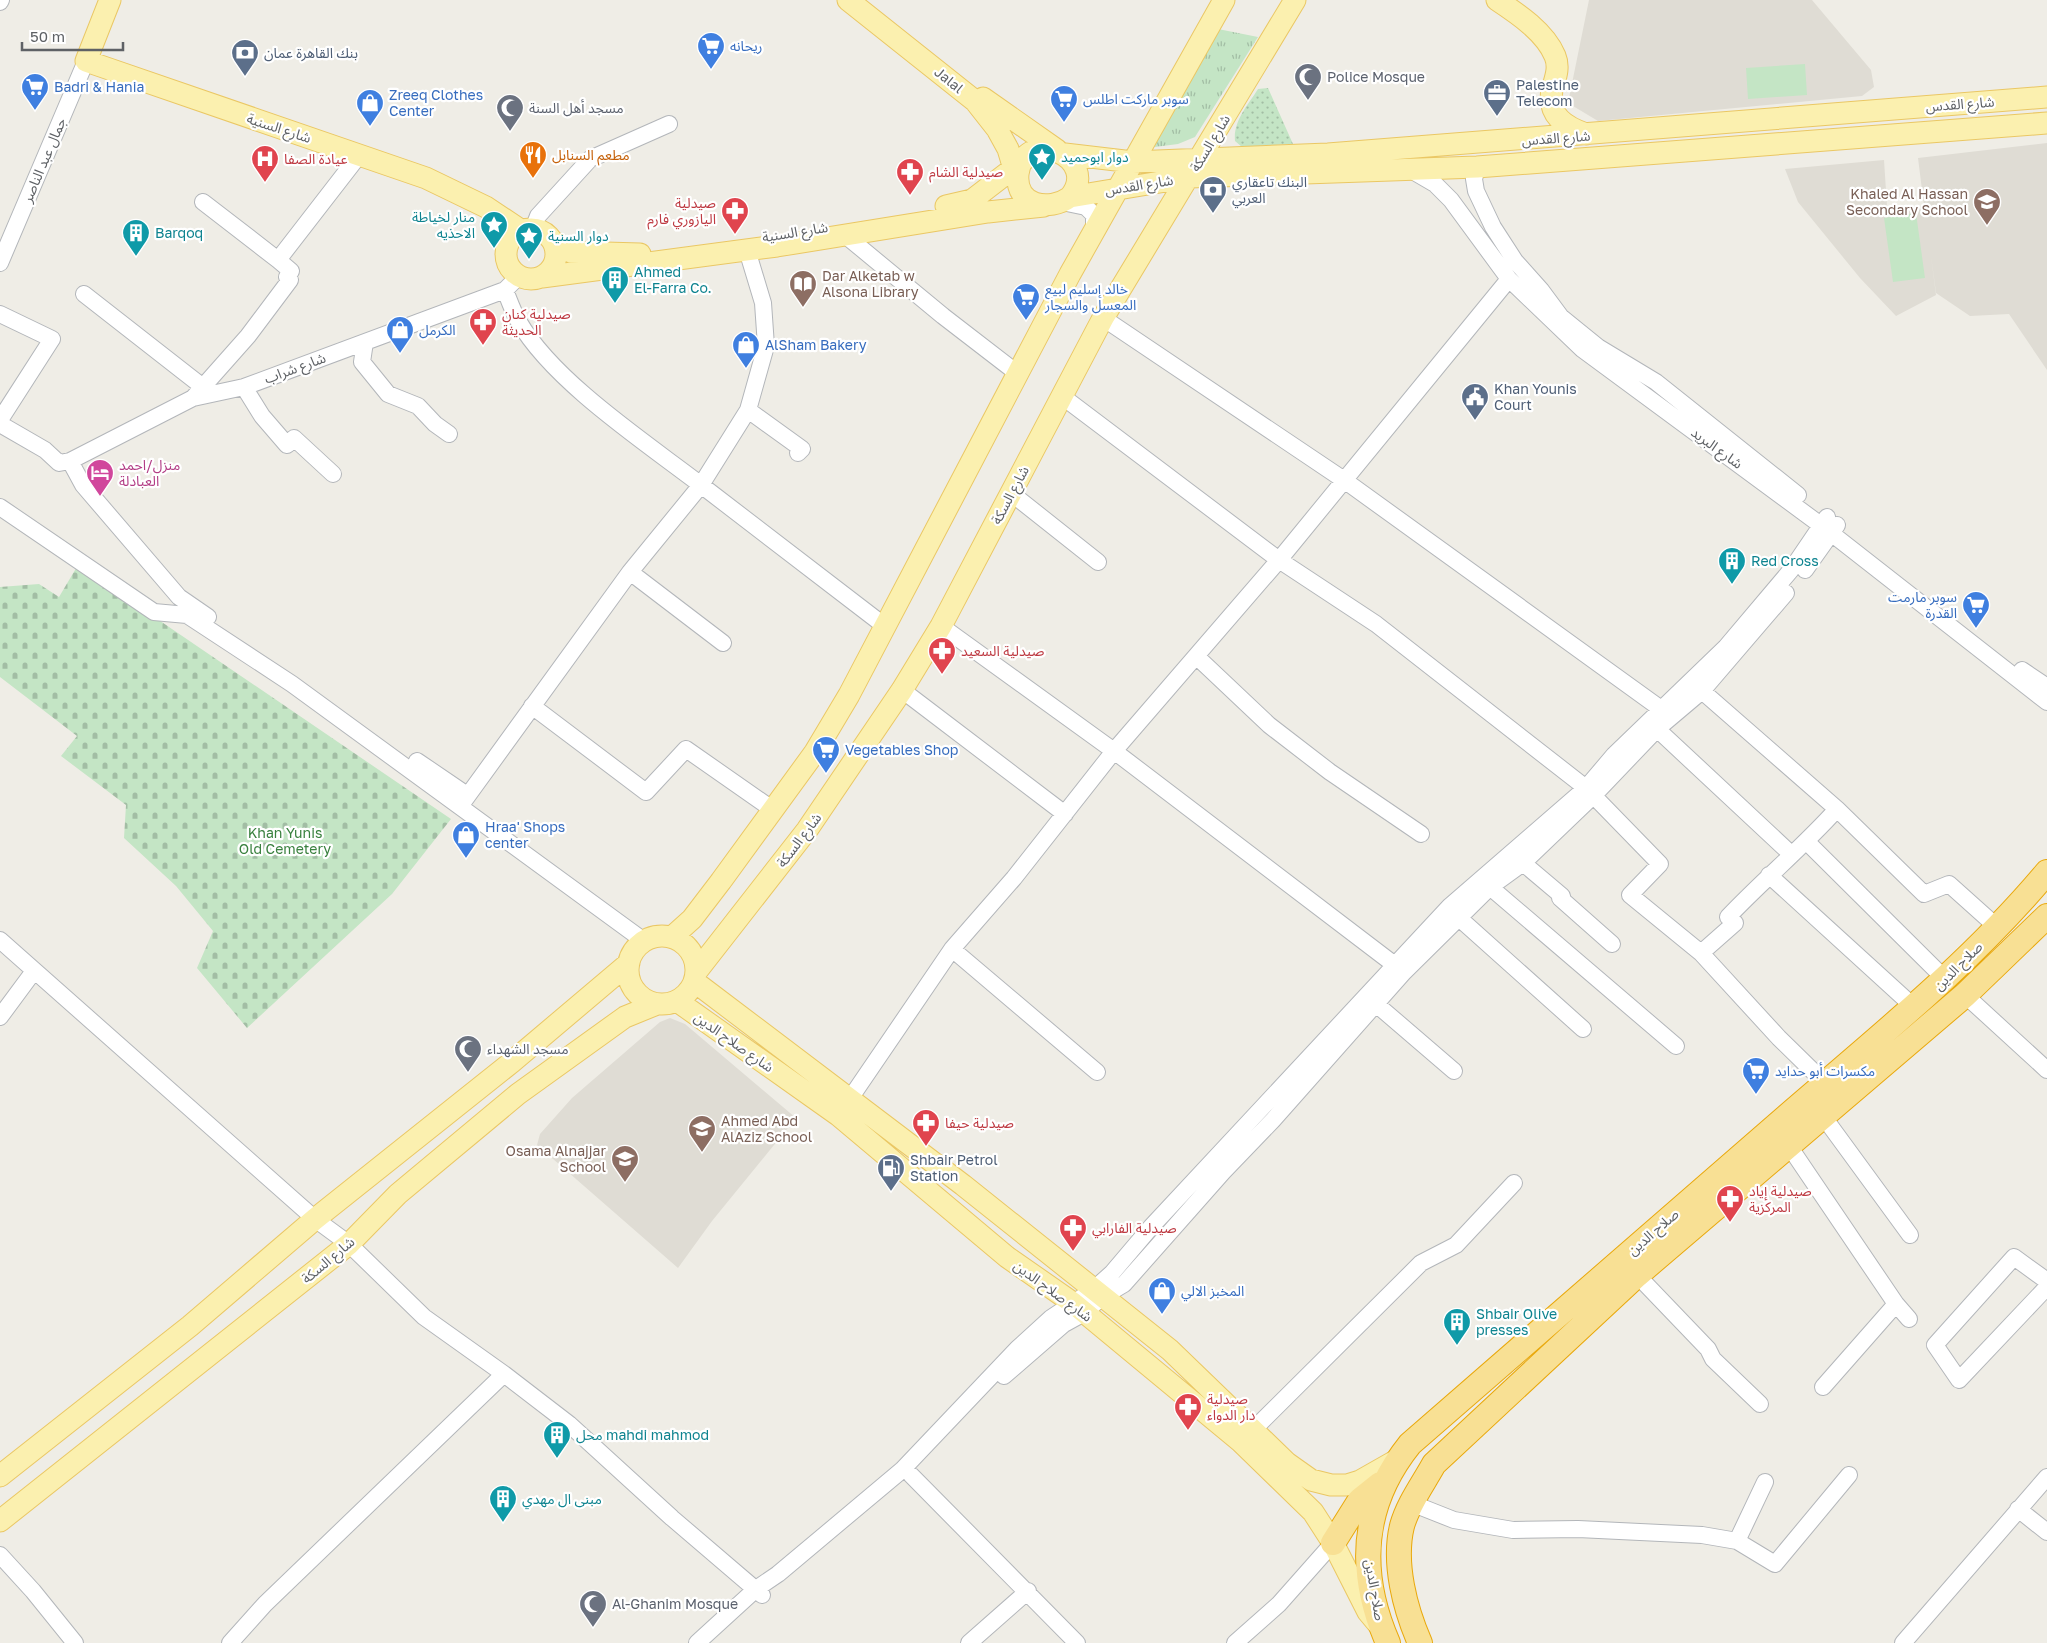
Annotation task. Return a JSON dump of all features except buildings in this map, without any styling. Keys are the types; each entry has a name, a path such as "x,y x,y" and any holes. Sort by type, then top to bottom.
{"highway":[{"name":"صلاح الدين","path":"1384,1634 1370,1579 1368,1551 1372,1513 1391,1470 1422,1433 1946,980 2047,872"},
{"name":"صلاح الدين","path":"1420,1643 1402,1583 1399,1549 1402,1525 1411,1502 1434,1464 1637,1275 1965,994 2047,916"},
{"path":"1819,1088 1807,1106 1821,1118"},
{"path":"1334,1543 1360,1500 1391,1470"}],"main road":[{"name":"جمال عبد الناصر","path":"86,61 110,0"},
{"name":"Jalal","path":"848,0 975,101 997,129 1019,171"},
{"name":"Jalal","path":"856,0 980,96 1061,152"},
{"path":"672,937 692,919 815,752 849,695 1017,373 1094,231 1224,0"},
{"name":"شارع السكة","path":"696,977 807,830 902,690 941,626 1103,318 1295,0"},
{"path":"1497,0 1528,22 1553,53 1557,69 1552,92 1555,113 1568,127 1589,135"},
{"name":"شارع السنية","path":"86,61 426,178 528,230 549,236 554,243 571,252 588,254 653,254 962,204 984,193 1019,171"},
{"name":"شارع القدس","path":"988,212 1059,202 1195,168 1328,154 1589,135 2047,97"},
{"name":"شارع القدس","path":"1061,152 1195,168 1411,170 1742,149 2047,123"},
{"path":"1038,150 1061,152 1072,161 1076,181 1075,191 1059,202 1027,199 1019,171 1038,150"},
{"name":"شارع السنية","path":"512,283 542,277 747,250 988,212"},
{"path":"512,283 507,248 510,241 528,230"},
{"path":"542,277 548,273 556,260 554,243"},
{"path":"0,1476 190,1326 314,1219 512,1062 628,963 633,953 644,941 661,936 672,937 682,942 696,960 696,977 689,992 667,1003 643,998 631,986 628,975 628,963"},
{"name":"شارع صلاح الدين","path":"696,977 844,1107 1007,1257 1079,1308 1241,1442 1313,1512 1334,1543 1368,1612 1384,1634"},
{"name":"شارع السكة","path":"0,1522 349,1244 398,1194 518,1094 624,1017 667,1003"},
{"name":"شارع صلاح الدين","path":"667,1003 844,1107 1031,1238 1170,1350 1288,1462 1311,1480 1320,1484 1338,1486 1360,1481 1391,1470"}],"street":[{"name":"جمال عبد الناصر","path":"0,263 86,61"},
{"path":"528,230 538,216 590,159 669,124"},
{"path":"278,260 360,154"},
{"name":"شارع البريد","path":"1477,167 1474,179 1476,191 1494,227 1515,262 1541,290 1561,317 1598,347 1656,382 2047,702"},
{"name":"شارع البريد","path":"1411,170 1435,184 1451,200 1509,279 1582,349 1829,525 2006,660 2047,687"},
{"path":"84,294 198,392 248,336 290,280 287,277 291,271 203,202"},
{"path":"1059,202 1086,207 1094,214 1094,231"},
{"path":"845,235 942,316 1017,373"},
{"path":"464,800 630,572 701,485 748,410 766,346 763,303 747,250"},
{"path":"844,1107 952,949 1014,878 1114,751 1279,560 1509,279"},
{"path":"512,283 519,322 538,348 576,387 886,627"},
{"name":"شارع شراب","path":"70,461 198,392 244,387 365,342 512,283"},
{"path":"0,314 52,340 0,421"},
{"path":"1103,318 1344,480 1667,712"},
{"path":"365,342 362,362 388,394 418,406 435,424 449,434"},
{"path":"244,387 262,416 286,445 294,438 333,474"},
{"path":"1063,397 1279,560 1376,624 1590,791 1660,864 1630,895 1701,953 1772,1031 1819,1088"},
{"path":"0,400 6,402 0,421"},
{"path":"748,410 802,449 798,453"},
{"path":"0,421 45,450 59,463 70,461 83,485 179,597 464,800 644,941"},
{"path":"1011,493 1098,562"},
{"path":"0,507 154,612 187,615 464,800"},
{"path":"1097,1293 1124,1284 1376,1004 1400,969 1490,887 1523,863 1590,791 1614,755 1667,712 1702,691 1771,612 1829,525"},
{"path":"697,1643 910,1475 1002,1378 1097,1293 1151,1227 1400,969 1456,901 1590,791 1657,729 1686,687 1726,647 1829,525"},
{"path":"630,572 722,643"},
{"path":"941,626 1114,751 1400,969"},
{"path":"1196,656 1269,725 1330,772 1421,834"},
{"path":"902,690 1065,814"},
{"path":"1702,691 1837,809 1924,894 1949,884 1997,927"},
{"path":"532,706 646,792 686,749 772,809"},
{"path":"1657,729 1791,854"},
{"path":"1701,953 1735,923 1728,916 1768,875 1807,842 1837,809"},
{"path":"1807,842 1946,980"},
{"path":"1523,863 1562,896 1560,898 1612,944"},
{"path":"1768,875 1914,1008"},
{"path":"1490,887 1676,1046"},
{"path":"1458,918 1583,1029"},
{"path":"0,940 314,1219 349,1244 424,1317 504,1374 568,1424 672,1518 760,1593"},
{"path":"952,949 1097,1072"},
{"path":"0,1017 34,971"},
{"path":"1965,994 2047,1070"},
{"path":"1376,1004 1454,1070"},
{"path":"1821,1118 1910,1236"},
{"path":"1789,1146 1896,1304 1909,1319"},
{"path":"1254,1430 1421,1263 1456,1245 1514,1183"},
{"path":"2047,1281 2014,1257 1935,1345 1959,1380 2047,1287"},
{"path":"1637,1275 1708,1349 1713,1359 1760,1404"},
{"path":"1823,1387 1896,1304"},
{"path":"708,1643 778,1574 902,1470 1017,1350 1051,1318 1079,1308"},
{"path":"230,1643 265,1604 504,1374"},
{"path":"910,1475 1077,1643"},
{"path":"1411,1502 1454,1520 1513,1530 1578,1529 1692,1534 1737,1541 1775,1564 1849,1475"},
{"path":"1903,1643 2047,1477"},
{"path":"1737,1541 1765,1482"},
{"path":"2018,1510 2047,1532"},
{"path":"1235,1643 1279,1604 1334,1543"},
{"path":"0,1554 75,1643"},
{"path":"969,1643 1028,1592"}],"shaded area":[{"path":"1589,0 1812,0 1871,70 1874,87 1862,96 1598,121 1568,103"},
{"name":"Khaled Al Hassan Secondary School","path":"2047,143 2047,370 2009,314 1970,316 1936,293 1931,256 1936,295 1896,316 1860,278 1798,202 1785,169 1884,160 1887,206 1924,206 1918,158"},
{"name":"Ahmed Abd AlAziz School","path":"670,1018 685,1024 796,1118 712,1221 678,1268 537,1145 540,1134 572,1098 660,1022"}],"green space":[{"path":"1218,29 1258,37 1195,137 1178,144 1155,147 1153,144"},
{"path":"1805,64 1807,95 1748,99 1746,68"},
{"path":"1268,88 1293,144 1242,147 1235,141 1236,127 1239,120 1258,89"},
{"path":"1916,213 1925,278 1893,282 1884,218"},
{"name":"Khan Yunis Old Cemetery","path":"78,565 451,819 392,894 247,1028 197,968 213,931 176,886 124,838 126,805 61,756 77,736 0,677 0,587 39,584 59,597"}],"place":[{"name":"ريحانه","path":"711,70"},
{"name":"بنك القاهرة عمان","path":"245,77"},
{"name":"Police Mosque","path":"1308,101"},
{"name":"Badri & Hania","path":"35,111"},
{"name":"Palestine Telecom","path":"1497,117"},
{"name":"سوبر ماركت اطلس","path":"1064,123"},
{"name":"Zreeq Clothes Center","path":"370,127"},
{"name":"مسجد أهل السنة","path":"510,132"},
{"name":"مطعم السنابل","path":"533,179"},
{"name":"دوار ابوحميد","path":"1042,181"},
{"name":"عيادة الصفا","path":"265,183"},
{"name":"صيدلية الشام","path":"910,196"},
{"name":"البنك تاعقاري العربي","path":"1213,214"},
{"name":"Khaled Al Hassan Secondary School","path":"1987,226"},
{"name":"صيدلية اليازوري فارم","path":"735,235"},
{"name":"منار لخياطة الاحذيه","path":"494,249"},
{"name":"Barqoq","path":"136,257"},
{"name":"دوار السنية","path":"529,260"},
{"name":"Ahmed El-Farra Co.","path":"615,304"},
{"name":"Dar Alketab w Alsona Library","path":"803,308"},
{"name":"خالد إسليم لبيع المعسل والسجار","path":"1026,321"},
{"name":"صيدلية كنان الحديثة","path":"483,346"},
{"name":"الكرمل","path":"400,354"},
{"name":"AlSham Bakery","path":"746,369"},
{"name":"Khan Younis Court","path":"1475,421"},
{"name":"منزل/احمد العبادلة","path":"100,497"},
{"name":"Red Cross","path":"1732,585"},
{"name":"سوبر مارمت القدرة","path":"1976,629"},
{"name":"صيدلية السعيد","path":"942,675"},
{"name":"Vegetables Shop","path":"826,774"},
{"name":"Hraa' Shops center","path":"466,859"},
{"name":"مسجد الشهداء","path":"468,1073"},
{"name":"مكسرات أبو حدايد","path":"1756,1095"},
{"name":"صيدلية حيفا","path":"926,1147"},
{"name":"Ahmed Abd AlAziz School","path":"702,1153"},
{"name":"Osama Alnajjar School","path":"625,1183"},
{"name":"Shbair Petrol Station","path":"891,1192"},
{"name":"صيدلية إياد المركزية","path":"1730,1223"},
{"name":"صيدلية الفارابي","path":"1073,1252"},
{"name":"المخبز الالي","path":"1162,1315"},
{"name":"Shbair Olive presses","path":"1457,1346"},
{"name":"صيدلية دار الدواء","path":"1188,1431"},
{"name":"محل mahdi mahmod","path":"557,1459"},
{"name":"مبنى ال مهدي","path":"503,1523"},
{"name":"Al-Ghanim Mosque","path":"593,1628"}]}
